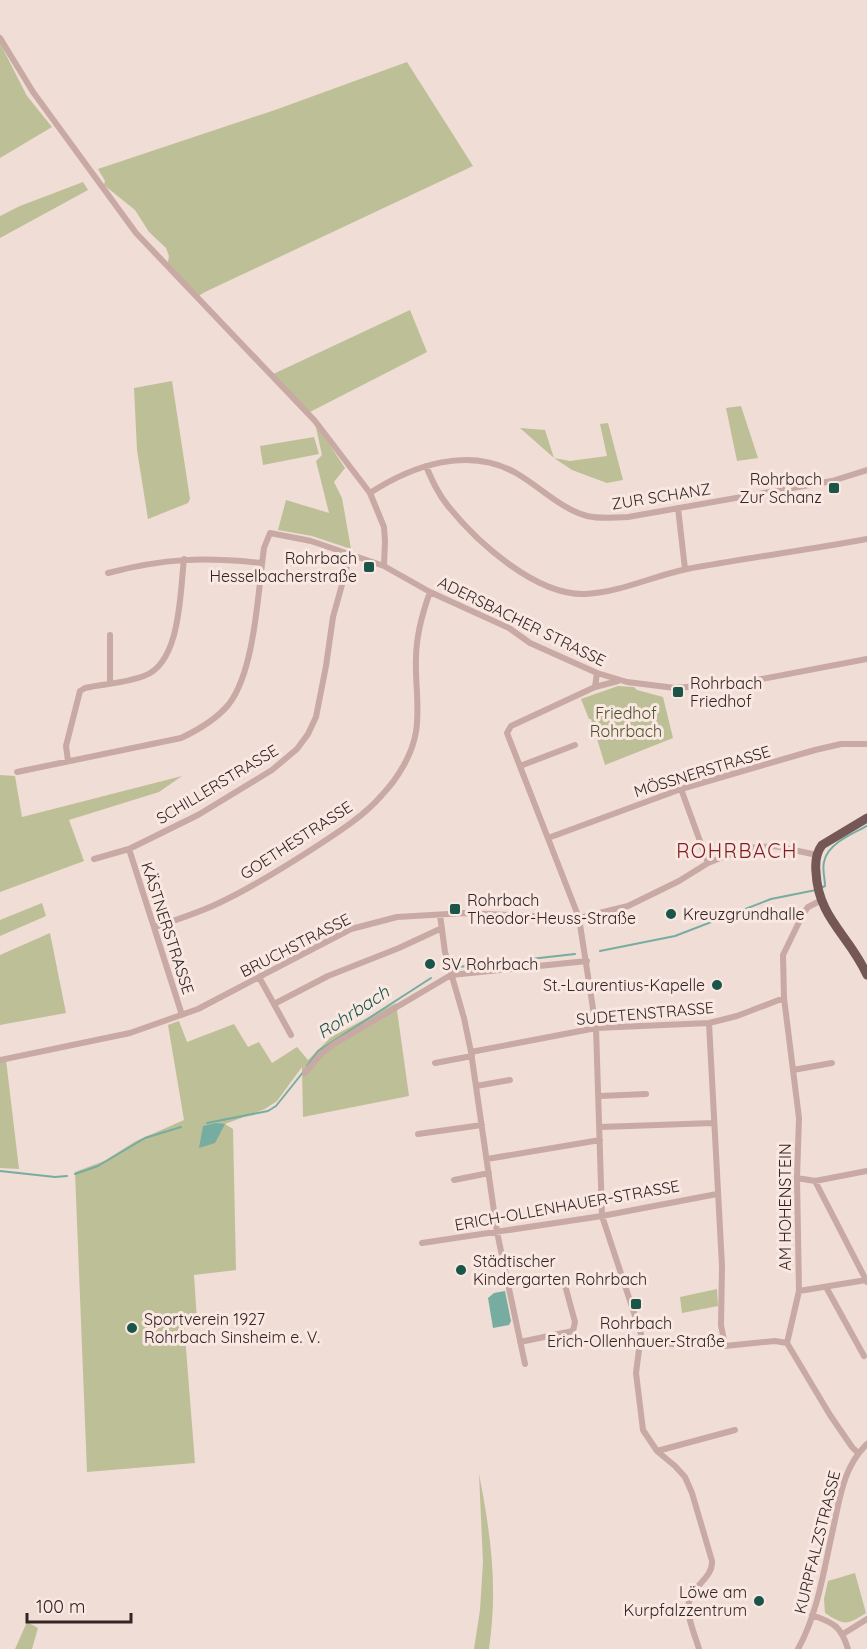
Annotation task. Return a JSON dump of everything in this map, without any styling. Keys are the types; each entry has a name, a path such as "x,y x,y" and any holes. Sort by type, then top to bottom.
{"main road":[{"path":"867,818 822,845 817,855 818,893 833,925 854,950 867,975"}],"street":[{"path":"0,38 33,92 136,233 315,421 370,494 384,526 386,541 384,566"},
{"name":"ZUR SCHANZ","path":"370,494 405,474 426,466 444,461 471,459 500,465 517,473 576,512 606,518 628,517 832,481 867,470"},
{"path":"426,466 439,494 481,542 516,570 552,588 583,594 610,591 686,569 867,540"},
{"path":"678,508 686,569"},
{"name":"ADERSBACHER STRASSE","path":"262,563 264,548 270,532 311,541 384,566 430,592 509,628 530,643 597,673 619,680 658,687 746,682 867,659"},
{"name":"SCHILLERSTRASSE","path":"94,859 129,849 198,815 272,770 297,749 308,734 316,717 333,617 350,556"},
{"path":"68,760 66,746 80,692 85,688 144,676 158,668 166,657 176,628 184,559"},
{"path":"16,772 181,738 204,727 228,704 241,683 248,663 262,563 184,559 154,562 108,573"},
{"name":"GOETHESTRASSE","path":"154,927 220,903 285,867 337,833 382,795 410,754 416,732 417,638 420,619 430,592"},
{"path":"110,635 110,683"},
{"path":"595,687 597,673"},
{"path":"619,680 595,687 511,726 507,733 579,918 596,1028 600,1096 602,1216 641,1334 636,1373 640,1418 643,1430 657,1451 685,1477 712,1561 711,1571 689,1599 689,1612 699,1649"},
{"name":"MÖSSNERSTRASSE","path":"548,838 681,789 815,750 841,744 867,744"},
{"path":"520,766 575,745"},
{"path":"681,789 708,863"},
{"name":"BRUCHSTRASSE","path":"0,1060 130,1033 182,1015 218,1000 361,926 397,917 440,915 500,913 579,918 628,906 679,881 708,863 746,848 759,846 791,848 817,855"},
{"name":"KÄSTNERSTRASSE","path":"129,849 182,1015"},
{"name":"AM HOHENSTEIN","path":"787,1343 799,1291 797,1179 799,1118 784,998 783,955 803,914 818,893"},
{"path":"440,915 445,952 472,1054 497,1232 525,1364"},
{"path":"274,1004 336,972 399,948 442,928"},
{"path":"305,1073 320,1055 334,1044 451,975 587,962"},
{"path":"259,977 291,1035"},
{"name":"SUDETENSTRASSE","path":"435,1063 596,1028 709,1023 737,1016 784,998"},
{"path":"709,1023 722,1266 721,1325 724,1346"},
{"path":"793,1070 832,1063"},
{"path":"476,1086 510,1080"},
{"path":"600,1096 646,1094"},
{"path":"600,1127 714,1123"},
{"path":"418,1134 482,1125"},
{"path":"487,1159 600,1140"},
{"path":"797,1179 815,1181 867,1171"},
{"path":"454,1180 489,1173"},
{"path":"799,1291 866,1281 815,1181"},
{"name":"ERICH-OLLENHAUER-STRASSE","path":"422,1243 602,1216 717,1194"},
{"path":"520,1342 573,1331 575,1322 562,1278"},
{"path":"826,1287 864,1356"},
{"path":"639,1343 724,1346 775,1341 787,1343 830,1415 858,1453"},
{"path":"657,1451 735,1430"},
{"name":"KURPFALZSTRASSE","path":"798,1649 812,1616 845,1475 858,1453 867,1444"},
{"path":"812,1616 829,1622 843,1634 848,1649"},
{"path":"843,1634 867,1619"}],"green space":[{"path":"0,43 27,96 52,127 0,158"},
{"path":"407,62 473,166 195,298 167,268 169,256 166,248 149,232 135,210 104,185 105,181 98,169 275,110"},
{"path":"83,182 88,190 0,238 0,216"},
{"path":"410,310 427,352 306,414 269,376"},
{"path":"172,381 190,499 188,503 148,519 137,450 134,388"},
{"path":"741,406 758,458 737,461 726,408"},
{"path":"315,423 345,468 334,482 342,498 351,549 312,536 278,530 286,500 329,513 316,461 322,455"},
{"path":"608,423 623,480 607,483 572,470 554,458 570,461 607,456 600,424"},
{"path":"520,428 545,430 554,458"},
{"path":"314,437 319,454 263,465 260,446"},
{"name":"Friedhof Rohrbach","path":"618,686 634,687 637,690 663,697 673,738 605,765 591,719 581,699"},
{"path":"0,775 15,776 22,817 182,776 159,792 69,820 84,861 0,892"},
{"path":"42,903 46,916 0,936 0,920"},
{"path":"50,933 66,1013 0,1025 0,955"},
{"path":"396,1003 409,1096 303,1117 302,1067 277,1101 265,1109 225,1124 233,1129 236,1270 194,1275 197,1321 184,1323 195,1463 87,1472 75,1172 104,1161 136,1141 184,1120 168,1025 179,1021 187,1042 234,1024 248,1047 259,1042 272,1063 297,1047 308,1060 331,1037"},
{"path":"6,1060 19,1169 0,1168 0,1061"},
{"path":"717,1289 718,1306 682,1313 680,1297"},
{"path":"479,1474 492,1561 493,1604 489,1649 474,1649 480,1610 483,1562"},
{"path":"855,1573 866,1613 850,1622 842,1622 825,1613 824,1599 828,1581"},
{"path":"27,1622 38,1628 32,1649 15,1649"}],"water":[{"path":"216,1123 225,1124 215,1143 199,1148 203,1126"},
{"path":"505,1291 511,1321 509,1325 493,1328 488,1298 494,1293"}],"waterway":[{"name":"Rohrbach","path":"821,888 825,886 823,865 830,850 841,840 867,826"},
{"name":"Rohrbach","path":"600,951 675,936 771,899 816,890"},
{"name":"Rohrbach","path":"458,967 575,954"},
{"name":"Rohrbach","path":"307,1066 318,1051 431,978"},
{"name":"Rohrbach","path":"207,1123 268,1111 276,1106 304,1071"},
{"name":"Rohrbach","path":"75,1174 98,1166 145,1138 181,1127"},
{"name":"Rohrbach","path":"0,1171 55,1177 67,1176"}],"place":[{"name":"Rohrbach Zur Schanz","path":"834,488"},
{"name":"Rohrbach Hesselbacherstraße","path":"369,567"},
{"name":"Rohrbach Friedhof","path":"678,692"},
{"name":"Rohrbach Theodor-Heuss-Straße","path":"455,909"},
{"name":"Kreuzgrundhalle","path":"671,914"},
{"name":"SV Rohrbach","path":"430,964"},
{"name":"St.-Laurentius-Kapelle","path":"717,985"},
{"name":"Städtischer Kindergarten Rohrbach","path":"461,1270"},
{"name":"Rohrbach Erich-Ollenhauer-Straße","path":"636,1304"},
{"name":"Sportverein 1927 Rohrbach Sinsheim e. V.","path":"132,1328"},
{"name":"Löwe am Kurpfalzzentrum","path":"759,1601"}],"district":[{"name":"ROHRBACH","path":"737,850"}]}
